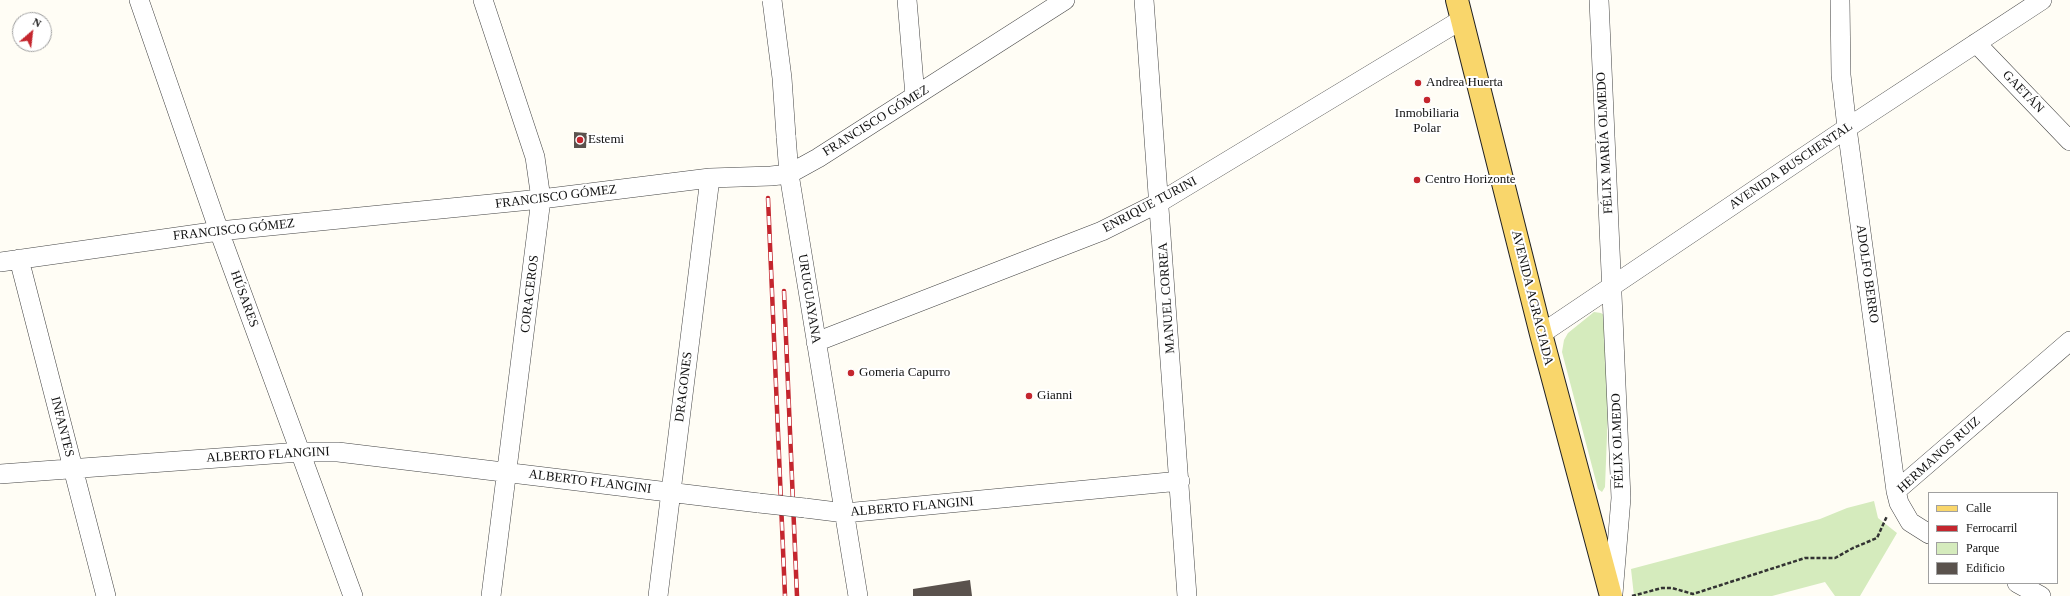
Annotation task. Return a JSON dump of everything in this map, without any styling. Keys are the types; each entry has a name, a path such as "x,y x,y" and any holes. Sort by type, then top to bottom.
{"main road":[{"name":"AVENIDA AGRACIADA","path":"1459,10 1541,334 1612,596"}],"street":[{"name":"HÚSARES","path":"141,0 219,231 353,596"},
{"name":"CORACEROS","path":"483,0 535,158 542,199 491,596"},
{"name":"URUGUAYANA","path":"772,0 782,78 789,174 858,596"},
{"path":"907,0 915,96"},
{"name":"FRANCISCO GÓMEZ","path":"0,262 219,231 542,199 710,178 789,174 915,96 1065,0"},
{"name":"MANUEL CORREA","path":"1144,0 1160,202 1187,596"},
{"name":"FÉLIX MARÍA OLMEDO","path":"1599,0 1612,286"},
{"name":"ADOLFO BERRO","path":"1840,0 1841,76 1896,491 1900,504 1910,522 1928,533"},
{"name":"AVENIDA BUSCHENTAL","path":"1541,334 1847,128 2042,0"},
{"name":"ENRIQUE TURINI","path":"816,342 1102,231 1160,202 1459,10"},
{"name":"GAETÁN","path":"1976,43 2070,141"},
{"name":"DRAGONES","path":"658,596 710,178"},
{"name":"INFANTES","path":"19,259 106,596"},
{"name":"FÉLIX OLMEDO","path":"1612,286 1621,498 1612,596"},
{"name":"HERMANOS RUIZ","path":"1896,491 2070,341"},
{"name":"ALBERTO FLANGINI","path":"0,474 300,452 338,452 845,513 1180,481"},
{"path":"2019,584 2041,596"}],"path":[{"name":"HERMANOS RUIZ","path":"1632,596 1662,588 1672,588 1693,594 1805,558 1835,558 1876,538 1896,491"}],"green space":[{"path":"1594,312 1601,313 1605,316 1608,409 1605,487 1602,492 1598,489 1562,352 1564,340 1568,333"},
{"path":"1874,501 1878,518 1897,533 1860,596 1835,596 1825,582 1772,596 1634,596 1631,569 1820,519 1847,508"}],"building":[{"name":"Estemi","path":"574,132 587,133 586,148 574,148"},
{"path":"970,580 972,596 913,596 913,589"}],"railway":[{"path":"768,198 785,596"},
{"path":"784,291 797,596"}],"place":[{"name":"Andrea Huerta","path":"1418,83"},
{"name":"Inmobiliaria Polar","path":"1427,100"},
{"name":"Estemi","path":"580,140"},
{"name":"Centro Horizonte","path":"1417,180"},
{"name":"Gomeria Capurro","path":"851,373"},
{"name":"Gianni","path":"1029,396"}]}
